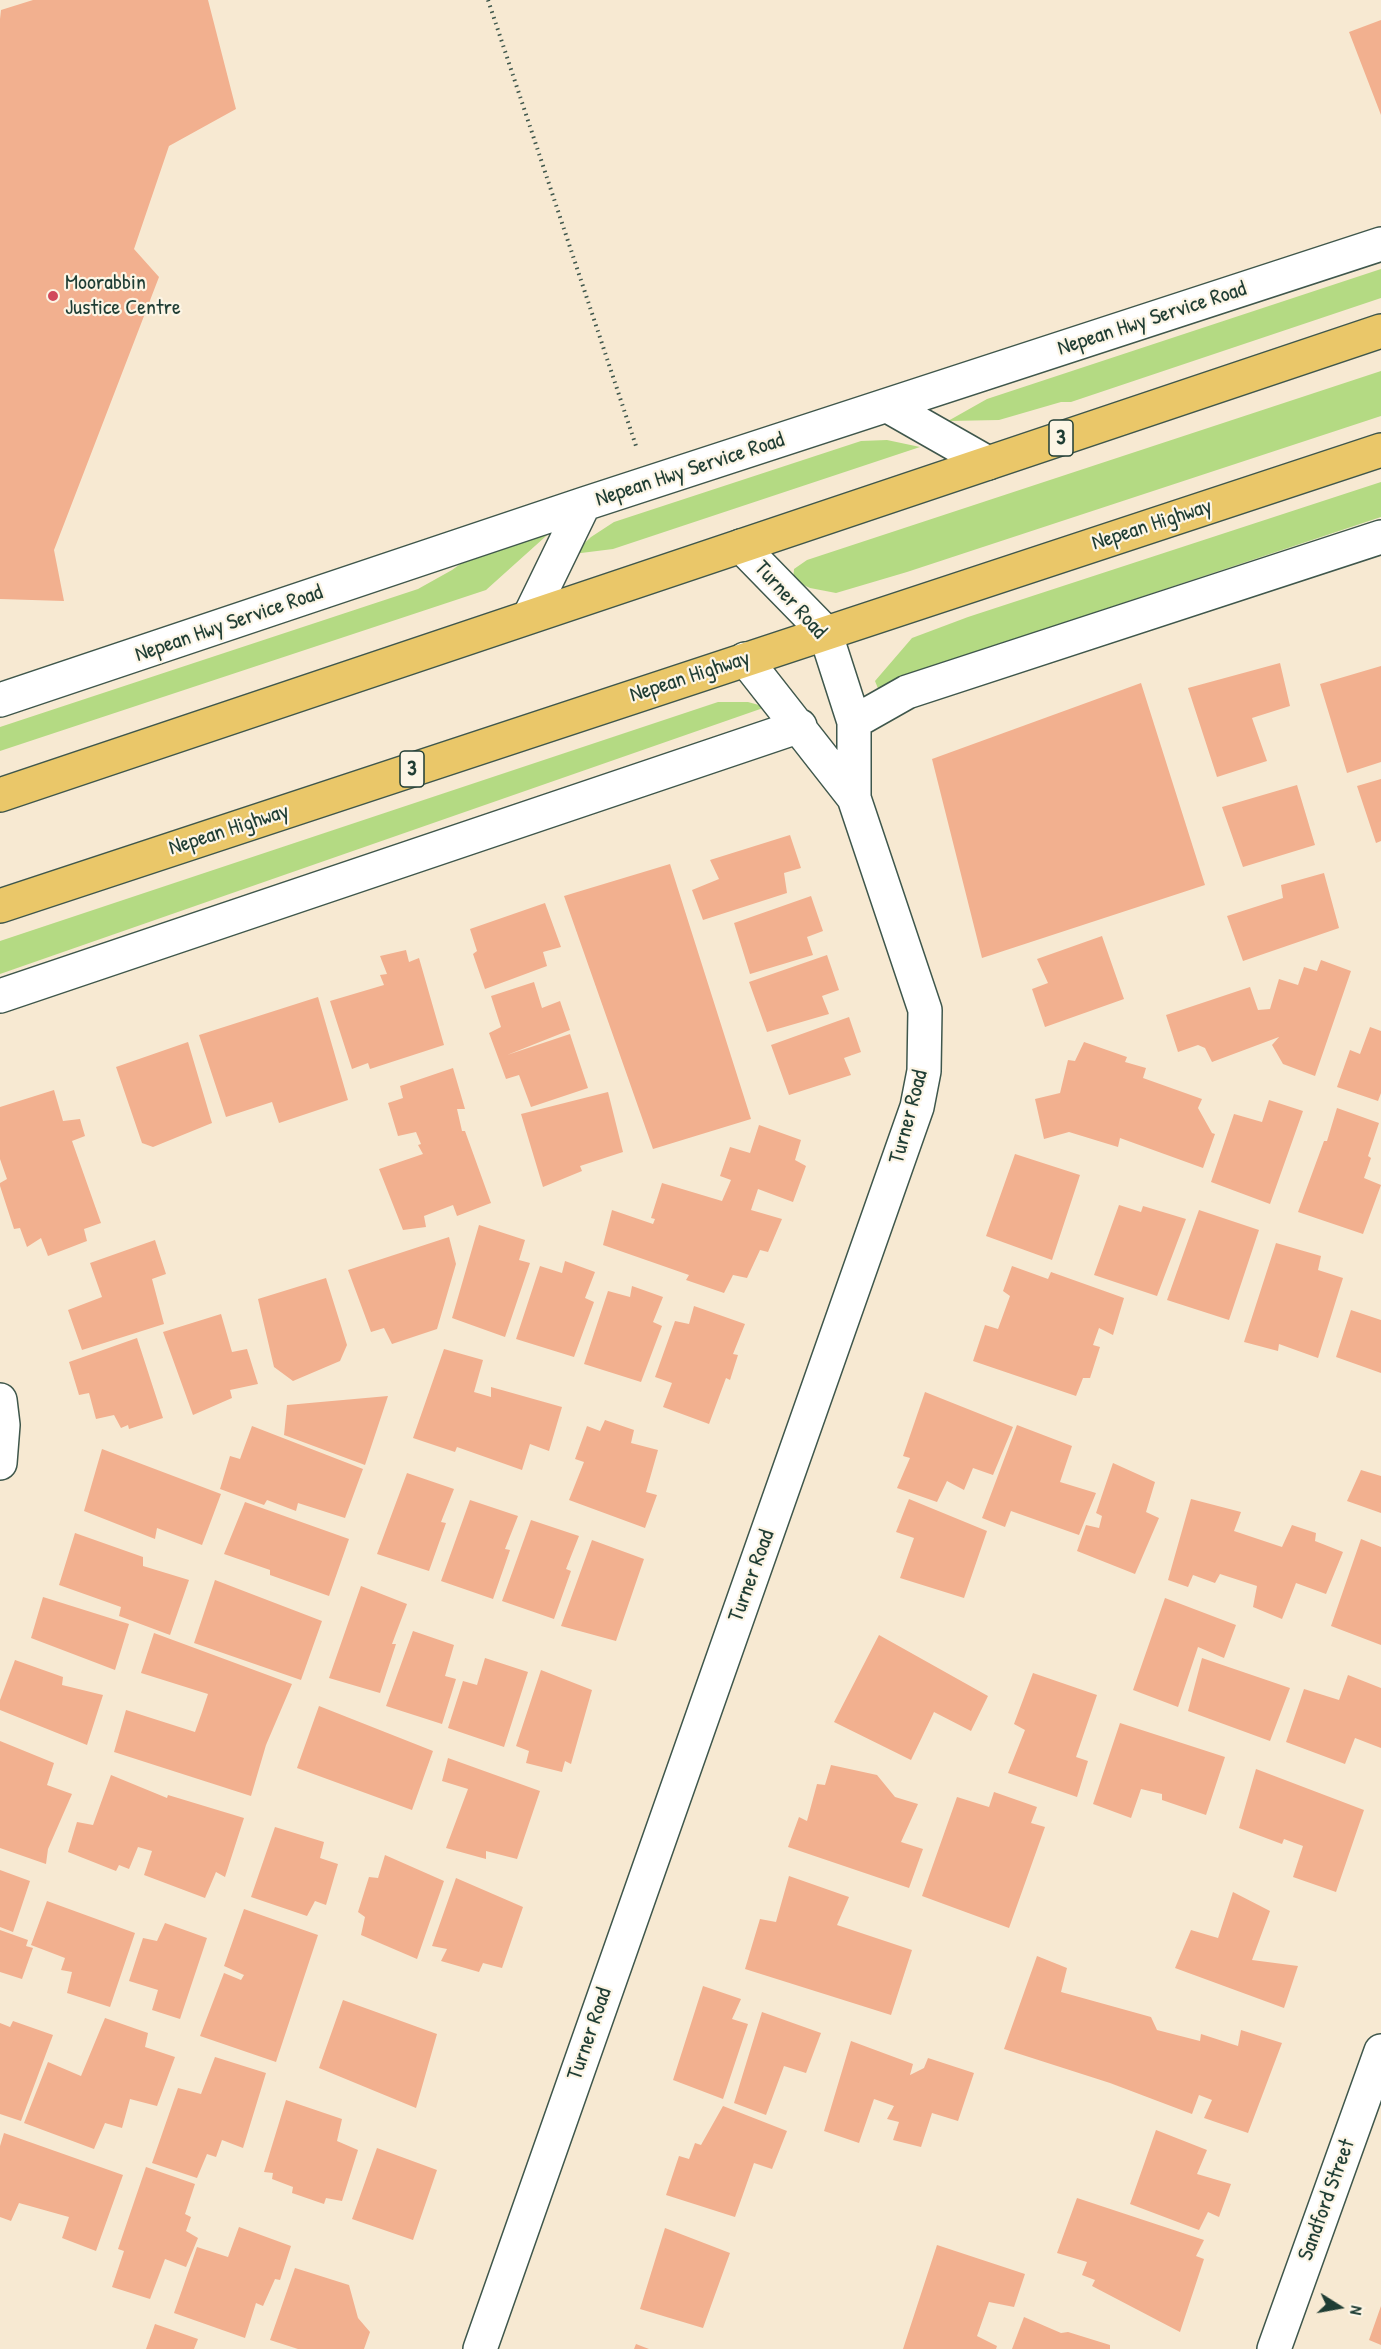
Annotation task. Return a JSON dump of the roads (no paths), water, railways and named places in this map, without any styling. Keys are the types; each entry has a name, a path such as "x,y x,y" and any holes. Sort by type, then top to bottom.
{"highway":[{"name":"3","path":"0,795 530,615 1381,331"},
{"name":"Nepean Highway","path":"0,906 1381,450"}],"street":[{"name":"Nepean Hwy Service Road","path":"0,700 584,504 1381,244"},
{"path":"888,406 988,463"},
{"path":"530,615 584,504"},
{"path":"854,722 907,692 1381,537"},
{"name":"Turner Road","path":"741,546 825,632 854,722 854,798"},
{"name":"Turner Road","path":"480,2349 917,1107 924,1071 925,1010 854,798 800,726 745,659"},
{"path":"0,996 800,726"},
{"path":"0,1400 3,1425 0,1463"},
{"name":"Sandford Street","path":"1274,2349 1381,2051"}],"place":[{"name":"Moorabbin Justice Centre","path":"53,296"}]}
